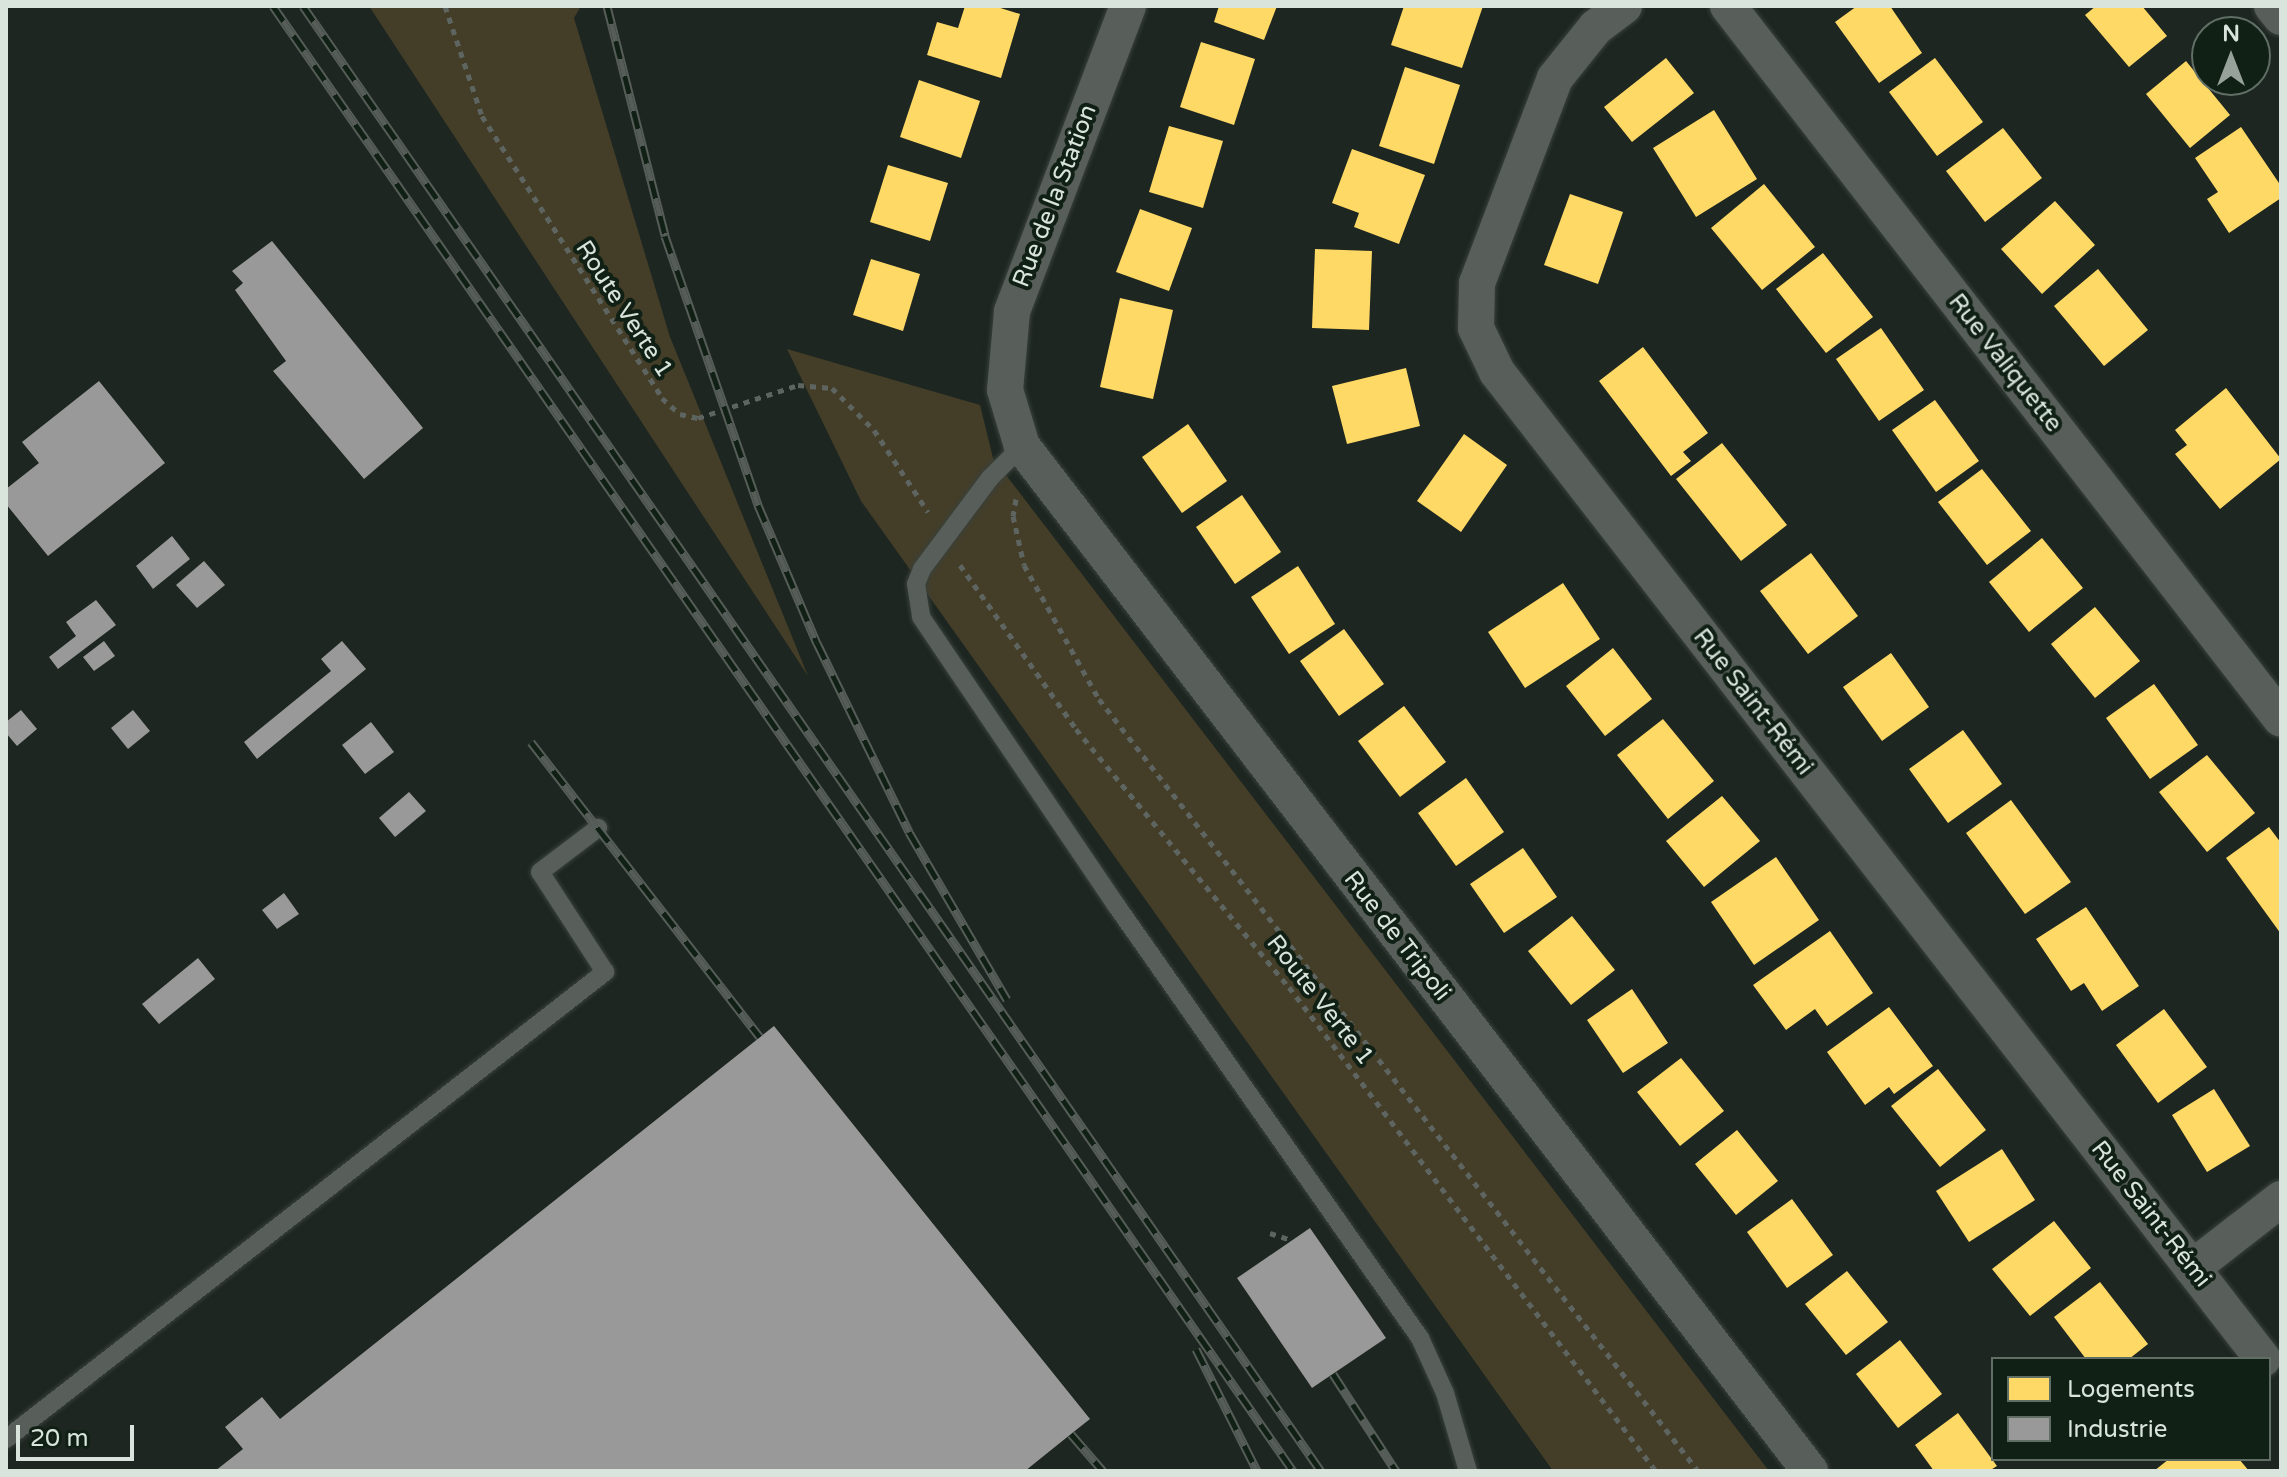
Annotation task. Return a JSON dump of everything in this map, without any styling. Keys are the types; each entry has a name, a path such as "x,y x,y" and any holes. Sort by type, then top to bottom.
{"street":[{"name":"Rue de la Station","path":"1005,390 1007,337 1018,292 1128,6"},
{"name":"Rue Saint-Rémi","path":"1624,6 1596,27 1555,78 1477,283 1476,328 1497,372 2261,1357"},
{"name":"Rue Valiquette","path":"1728,6 2281,719"},
{"path":"2272,6 2281,17"},
{"name":"Rue de Tripoli","path":"1005,390 1030,459 1810,1471"},
{"path":"2192,1268 2281,1199"}],"lane":[{"path":"1030,459 990,478 922,569 916,584 921,617 1098,880 1420,1338 1445,1393 1468,1471"},
{"path":"6,1439 605,972 540,872 598,828"}],"path":[{"name":"Route Verte 1","path":"445,6 482,116 662,398 680,414 698,418 798,385 832,388 883,441 936,525"},
{"path":"1030,459 1014,504 1016,539 1037,596 1099,699 1698,1471"},
{"name":"Route Verte 1","path":"954,554 981,602 1076,729 1289,987 1656,1471"},
{"path":"1270,1233 1291,1240"}],"shaded area":[{"path":"369,6 581,6 574,18 670,337 808,676"},
{"path":"787,349 980,405 993,458 1769,1471 1553,1471 861,501"}],"building: Logements":[{"path":"965,6 994,6 1020,14 1001,78 927,55 937,22 958,28"},
{"path":"1219,6 1277,6 1264,40 1214,22"},
{"path":"1404,6 1483,6 1462,68 1391,45"},
{"path":"1857,6 1890,6 1922,53 1879,83 1835,22"},
{"path":"2096,6 2142,6 2167,36 2129,67 2085,15"},
{"path":"1201,42 1255,59 1234,125 1180,107"},
{"path":"1666,58 1694,93 1632,142 1604,107"},
{"path":"1935,58 1983,122 1937,156 1889,92"},
{"path":"2186,61 2191,67 2191,96 2215,96 2230,115 2190,148 2146,94"},
{"path":"1405,67 1460,85 1434,164 1379,146"},
{"path":"919,80 980,101 961,158 900,137"},
{"path":"1714,110 1757,179 1696,217 1653,148"},
{"path":"1169,126 1223,141 1203,208 1149,192"},
{"path":"2241,127 2281,186 2281,198 2229,233 2207,199 2218,192 2195,158"},
{"path":"2003,128 2042,178 1985,222 1946,171"},
{"path":"1352,149 1425,175 1399,244 1354,227 1359,213 1332,203"},
{"path":"888,165 948,183 930,241 870,222"},
{"path":"1764,184 1815,247 1762,290 1711,228"},
{"path":"1570,194 1623,212 1598,284 1544,265"},
{"path":"2055,201 2095,245 2042,294 2001,249"},
{"path":"1140,209 1192,228 1169,291 1116,272"},
{"path":"1315,249 1372,251 1369,330 1312,328"},
{"path":"1823,253 1873,317 1826,353 1776,289"},
{"path":"871,259 920,274 903,331 853,315"},
{"path":"2098,269 2148,330 2104,366 2054,306"},
{"path":"1120,298 1173,310 1153,399 1100,387"},
{"path":"1881,328 1924,390 1879,421 1836,359"},
{"path":"1643,347 1708,433 1683,452 1691,461 1671,476 1599,381"},
{"path":"1406,368 1420,426 1347,444 1332,386"},
{"path":"2226,388 2281,459 2220,509 2175,454 2187,445 2175,430"},
{"path":"1935,400 1979,461 1936,492 1892,430"},
{"path":"1188,424 1227,481 1182,513 1142,457"},
{"path":"1464,434 1507,465 1461,532 1417,501"},
{"path":"1722,443 1787,525 1741,561 1676,479"},
{"path":"1982,469 2031,531 1987,565 1938,502"},
{"path":"1242,495 1281,552 1235,584 1196,527"},
{"path":"2042,538 2083,588 2029,632 1989,582"},
{"path":"1811,553 1858,616 1808,654 1760,591"},
{"path":"1298,566 1335,624 1289,654 1251,597"},
{"path":"1563,583 1600,639 1525,688 1488,632"},
{"path":"2095,607 2140,661 2095,698 2051,644"},
{"path":"1344,629 1384,684 1339,716 1300,661"},
{"path":"1613,648 1652,699 1605,736 1566,686"},
{"path":"1891,653 1929,707 1882,741 1843,687"},
{"path":"2154,684 2198,745 2150,779 2106,718"},
{"path":"1404,706 1446,762 1400,797 1358,741"},
{"path":"1663,719 1714,781 1668,819 1617,755"},
{"path":"1963,730 2002,784 1948,823 1909,769"},
{"path":"2207,755 2255,813 2207,852 2159,792"},
{"path":"1466,778 1504,832 1456,866 1418,813"},
{"path":"1722,796 1760,841 1704,887 1666,841"},
{"path":"2011,800 2071,882 2025,914 1966,833"},
{"path":"2269,827 2281,843 2281,934 2226,858"},
{"path":"1523,848 1557,897 1504,933 1470,884"},
{"path":"1776,857 1819,920 1754,965 1711,902"},
{"path":"2086,907 2139,986 2102,1011 2084,983 2071,991 2036,939"},
{"path":"1572,916 1615,970 1571,1005 1528,951"},
{"path":"1830,931 1873,993 1827,1026 1815,1009 1786,1030 1753,985"},
{"path":"1632,989 1668,1043 1623,1073 1587,1020"},
{"path":"1889,1007 1933,1066 1894,1094 1889,1087 1865,1105 1827,1052"},
{"path":"2164,1009 2207,1067 2158,1103 2116,1045"},
{"path":"1681,1058 1724,1111 1680,1146 1637,1092"},
{"path":"1938,1069 1986,1130 1940,1167 1891,1106"},
{"path":"2214,1089 2250,1146 2207,1172 2172,1115"},
{"path":"1737,1130 1778,1181 1736,1215 1695,1164"},
{"path":"2002,1149 2035,1200 1969,1242 1936,1191"},
{"path":"1792,1199 1833,1255 1787,1288 1747,1232"},
{"path":"2054,1221 2091,1268 2030,1316 1992,1269"},
{"path":"1847,1271 1888,1322 1846,1355 1805,1304"},
{"path":"2100,1282 2148,1344 2132,1357 2084,1357 2054,1317"},
{"path":"1900,1340 1942,1394 1898,1428 1856,1374"},
{"path":"1958,1413 1997,1466 1989,1471 1934,1471 1915,1445"},
{"path":"2166,1461 2241,1461 2249,1471 2154,1471"}],"building: Industrie":[{"path":"272,241 423,428 364,479 273,371 286,361 235,290 243,283 232,271"},
{"path":"99,381 165,463 48,556 6,504 6,489 39,463 22,442"},
{"path":"172,536 190,559 153,589 136,566"},
{"path":"204,561 225,585 197,608 176,585"},
{"path":"96,600 116,625 58,669 49,657 76,636 66,622"},
{"path":"104,641 115,656 94,671 83,657"},
{"path":"342,641 366,669 257,759 244,742 331,671 321,659"},
{"path":"21,710 37,729 17,746 6,733 6,722"},
{"path":"133,710 150,731 128,749 111,728"},
{"path":"371,722 394,752 365,774 342,745"},
{"path":"409,792 426,811 395,837 379,818"},
{"path":"284,893 299,914 277,929 262,910"},
{"path":"198,958 215,979 159,1024 142,1004"},
{"path":"774,1026 1090,1419 1025,1471 215,1471 243,1449 225,1427 262,1397 280,1419"},
{"path":"1310,1228 1386,1338 1312,1388 1237,1278"}],"railway":[{"path":"273,6 1293,1471"},
{"path":"303,6 1321,1471"},
{"path":"607,6 665,236 758,505 817,643 909,832 1007,1000"},
{"path":"531,742 760,1037"},
{"path":"1196,1349 1257,1471"},
{"path":"1333,1374 1396,1471"},
{"path":"1071,1434 1103,1471"}]}
